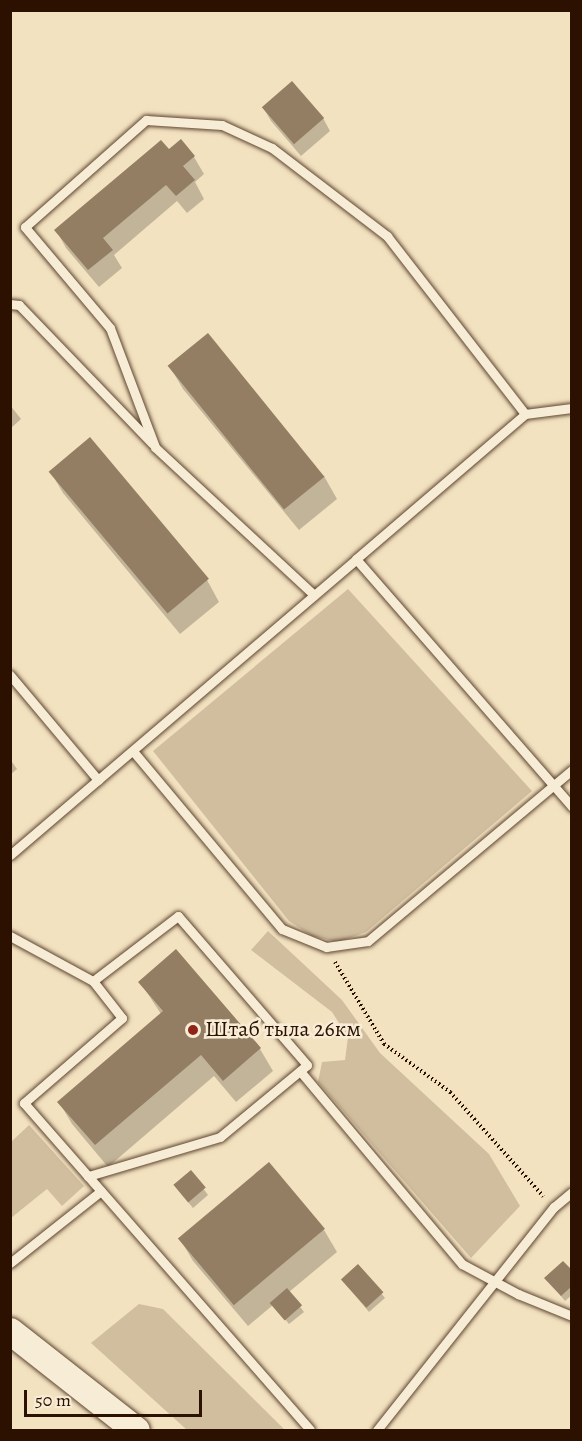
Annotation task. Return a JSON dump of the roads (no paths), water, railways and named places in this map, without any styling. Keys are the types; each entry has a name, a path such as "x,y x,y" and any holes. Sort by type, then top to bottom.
{"street":[{"path":"10,1331 136,1431"}],"lane":[{"path":"155,447 110,328 25,227 146,120 222,125 272,148 387,236 525,414"},
{"path":"10,304 19,305 155,447 314,595"},
{"path":"10,855 525,414 572,408"},
{"path":"356,559 572,807"},
{"path":"10,675 98,780"},
{"path":"133,751 282,929 326,947 368,941 572,770"},
{"path":"88,1176 220,1137 307,1065 178,916 93,981"},
{"path":"10,936 93,981 122,1018 24,1103 310,1431"},
{"path":"300,1071 462,1264 572,1317"},
{"path":"10,1263 100,1191"},
{"path":"377,1431 554,1207 572,1192"}],"place":[{"name":"Штаб тыла 26км","path":"193,1030"}]}
